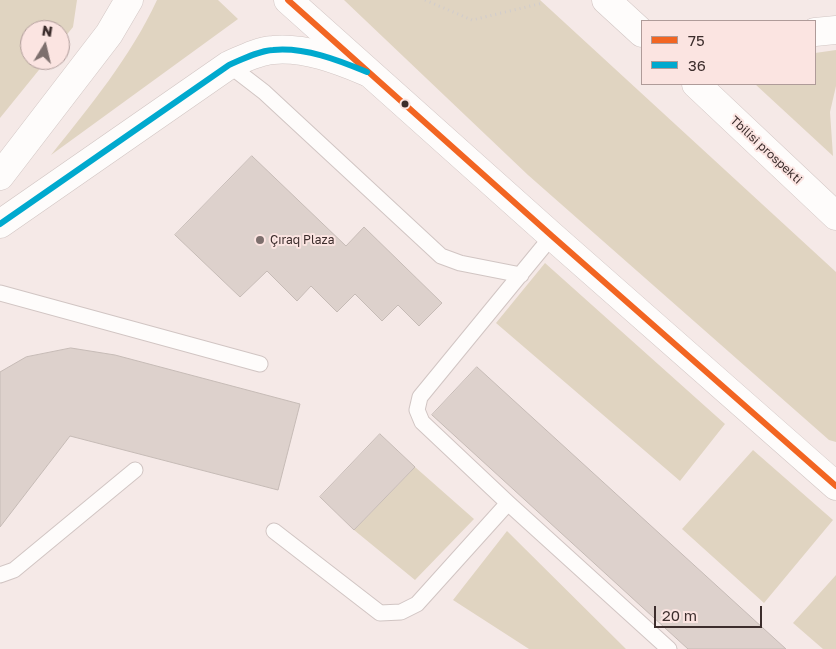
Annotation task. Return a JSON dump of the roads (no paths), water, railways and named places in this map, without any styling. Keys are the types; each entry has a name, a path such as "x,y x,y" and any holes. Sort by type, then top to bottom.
{"main road":[{"path":"0,176 105,40 129,0"},
{"path":"288,0 836,486"},
{"path":"606,0 641,33"},
{"path":"816,32 836,30"},
{"path":"3,222 229,65 252,55 273,50 320,55 367,72"},
{"name":"Tbilisi prospekti","path":"697,85 836,216"},
{"path":"0,192 10,196 14,202 14,209 11,215 3,222"},
{"path":"786,443 836,461"}],"lane":[{"path":"229,65 264,92 441,256 460,263 521,275"},
{"path":"552,236 420,397 417,410 422,422 669,649"},
{"path":"0,293 260,364"},
{"path":"0,575 14,570 135,470"},
{"path":"274,531 380,613 401,612 417,604 508,503"}],"place":[{"name":"Çıraq Plaza","path":"260,240"}]}
